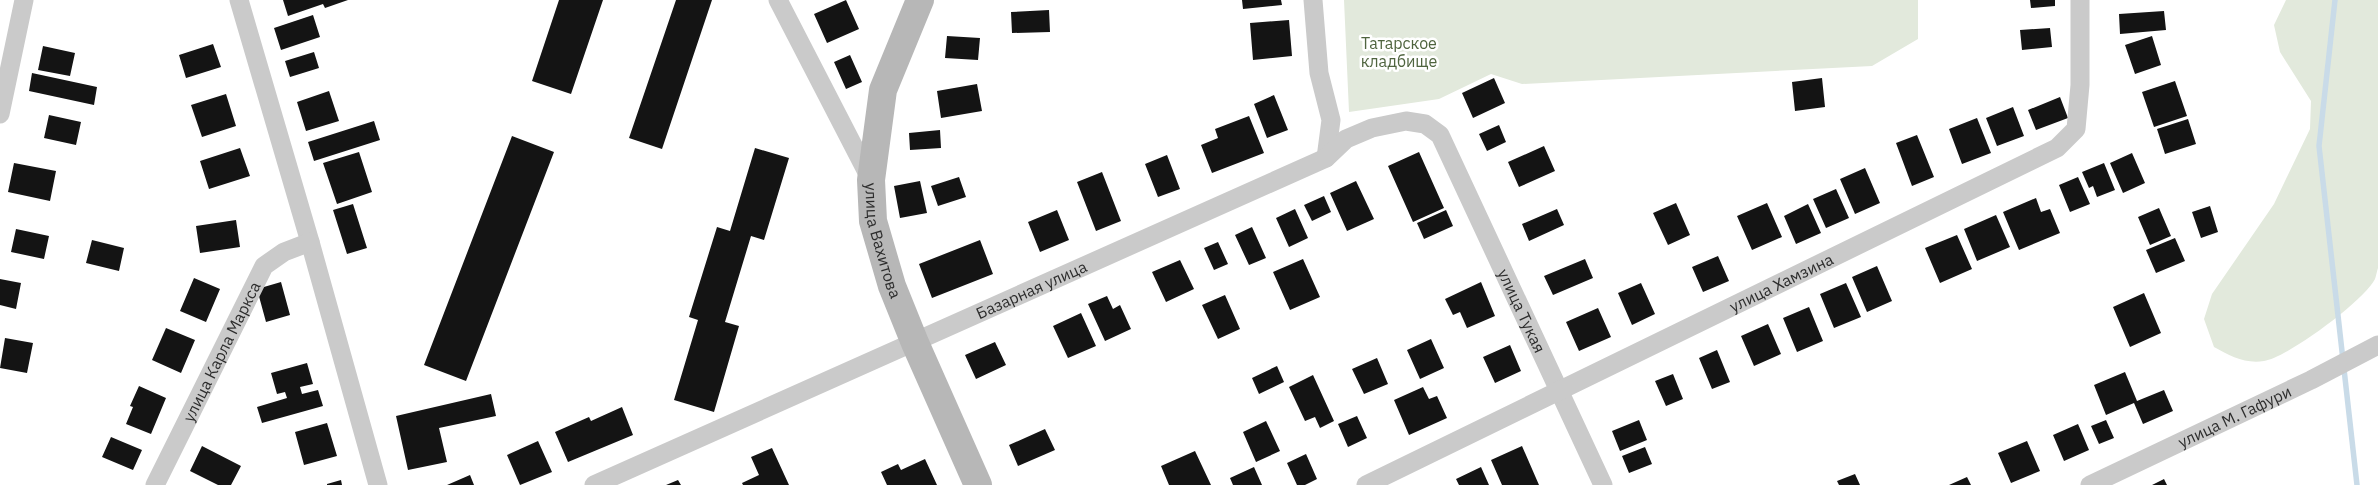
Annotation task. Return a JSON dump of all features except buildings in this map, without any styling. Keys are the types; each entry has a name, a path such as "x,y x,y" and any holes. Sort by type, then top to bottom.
{"street":[{"path":"0,114 24,0"},
{"path":"239,0 310,242 378,485"},
{"name":"улица Вахитова","path":"778,0 871,180 873,221 892,286 978,485"},
{"path":"871,180 883,90 920,0"},
{"path":"1313,0 1319,73 1331,120 1326,158"},
{"name":"улица Хамзина","path":"1366,485 2057,148 2076,129 2080,85 2080,0"},
{"name":"Базарная улица","path":"594,485 621,480 915,343 1326,158 1346,139 1372,128 1406,121 1425,124 1440,135"},
{"name":"улица Тукая","path":"1440,135 1561,391 1603,485"},
{"name":"улица Карла Маркса","path":"155,485 264,266 284,252 310,242"},
{"name":"улица М. Гафури","path":"2090,485 2372,349"}],"green space":[{"name":"Татарское кладбище","path":"1344,0 1918,0 1918,39 1872,66 1522,84 1491,74 1439,99 1349,112"},
{"path":"2286,0 2378,0 2378,268 2375,279 2368,288 2357,300 2324,327 2290,350 2257,362 2232,356 2214,347 2204,319 2212,294 2274,204 2310,129 2311,101 2280,52 2274,25"}],"waterway":[{"path":"2335,0 2319,146 2357,485"}]}
